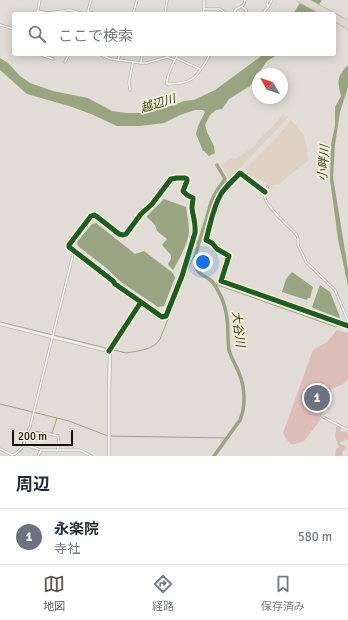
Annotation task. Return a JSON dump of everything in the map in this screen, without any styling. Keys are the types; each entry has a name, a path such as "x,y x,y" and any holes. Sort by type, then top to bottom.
{"highway":[{"path":"299,0 320,12"},
{"path":"306,0 328,12"},
{"path":"336,17 345,24"}],"street":[{"path":"40,0 38,11 43,12"},
{"path":"88,12 91,0"},
{"path":"134,12 137,0"},
{"path":"164,12 167,0"},
{"path":"203,12 204,0"},
{"path":"234,12 244,4 245,0 241,0"},
{"path":"268,0 268,7"},
{"path":"264,12 272,0"},
{"path":"242,7 247,12"},
{"path":"204,9 220,9 224,12"},
{"path":"55,12 70,10 77,12"},
{"path":"0,26 12,29"},
{"path":"46,56 53,58"},
{"path":"65,62 68,56"},
{"path":"104,56 111,59 141,63 167,57 200,69"},
{"path":"118,60 119,56"},
{"path":"141,63 142,56"},
{"path":"177,56 168,76 166,82 167,84 189,80 194,77 209,56"},
{"path":"130,90 129,82 133,62"},
{"path":"265,192 240,173 228,185 217,201 206,240 229,256 222,281 348,326"},
{"path":"171,179 186,179 187,181 183,191 194,200 192,210 195,229 182,276 166,316 162,317 141,302 115,284 69,247 69,245 91,216 94,215 119,234 126,234 171,179"},
{"path":"268,186 265,192 265,199 268,206 296,234 298,238 298,245 306,262 335,290 348,321"},
{"path":"0,449 12,455 24,446 25,437 30,427 74,251"},
{"path":"109,456 109,351 141,302"},
{"path":"0,324 109,351"},
{"path":"323,417 348,430"},
{"path":"46,433 58,436 59,444 57,450"},
{"path":"24,446 42,450 80,450 91,456"},
{"path":"38,456 42,450"}],"shaded area":[{"path":"302,0 322,0 314,12 294,12"},
{"path":"261,56 276,56 267,61 262,68 252,68 252,83 250,86 229,99 222,109 216,110 210,115 205,125 214,146 215,153 209,156 203,151 196,134 205,112 203,110 195,110 180,115 164,123 140,126 117,126 69,106 27,94 0,70 0,58 8,63 20,76 30,83 53,91 88,98 112,111 143,113 153,111 184,101 194,100 215,90"},
{"path":"348,65 348,87 340,112 335,145 333,177 348,269 348,286 338,239 330,179 331,144 335,126 335,107 341,96 339,79 342,72"},
{"path":"283,114 288,117 230,180 221,165 232,158 237,158 256,145 256,142"},
{"path":"291,120 304,135 308,161 283,180 280,185 269,186 267,183 243,173 243,171 277,137"},
{"path":"164,199 186,207 189,232 187,241 173,270 168,264 171,259 171,255 162,245 167,239 157,231 155,225 147,217"},
{"path":"96,223 135,254 144,251 173,273 175,278 164,306 158,307 121,282 105,267 78,246 77,242 92,224"},
{"path":"292,272 313,287 310,298 307,300 282,292 286,279"},
{"path":"320,285 330,292 340,317 339,318 312,307"},
{"path":"337,330 348,333 348,379 329,392 325,399 321,419 304,441 292,445 283,433 313,350 327,342"},
{"path":"339,424 341,425 340,431 348,433 348,440 345,439 344,441 340,442 340,444 346,446 342,452 343,456 335,456 336,449 339,447 335,436 336,427"}],"waterway":[{"name":"大谷川","path":"214,456 240,420 244,396 241,378 229,350 227,318 223,301 214,284 198,272 195,264 197,248 213,197 225,179 217,165"},
{"path":"0,322 126,353 150,348 160,339 195,254"},
{"path":"212,283 336,327"},
{"path":"0,404 69,421 108,436 227,438"},
{"path":"49,433 52,433 57,418"},
{"path":"14,456 22,450 23,437 25,433 33,431 46,433"}],"cycle path":[{"path":"265,192 240,173 225,188 218,199 206,240 229,256 221,281 348,326"},
{"path":"109,351 141,302 162,317 166,316 182,276 195,233 192,208 193,198 183,191 187,181 185,178 171,179 126,234 119,234 94,215 91,216 69,245 69,247 115,284 141,302"}],"place":[{"name":"永楽院","path":"317,398"}],"water label":[{"name":"越辺川","path":"158,104"},
{"name":"小畔川","path":"324,163"}]}
